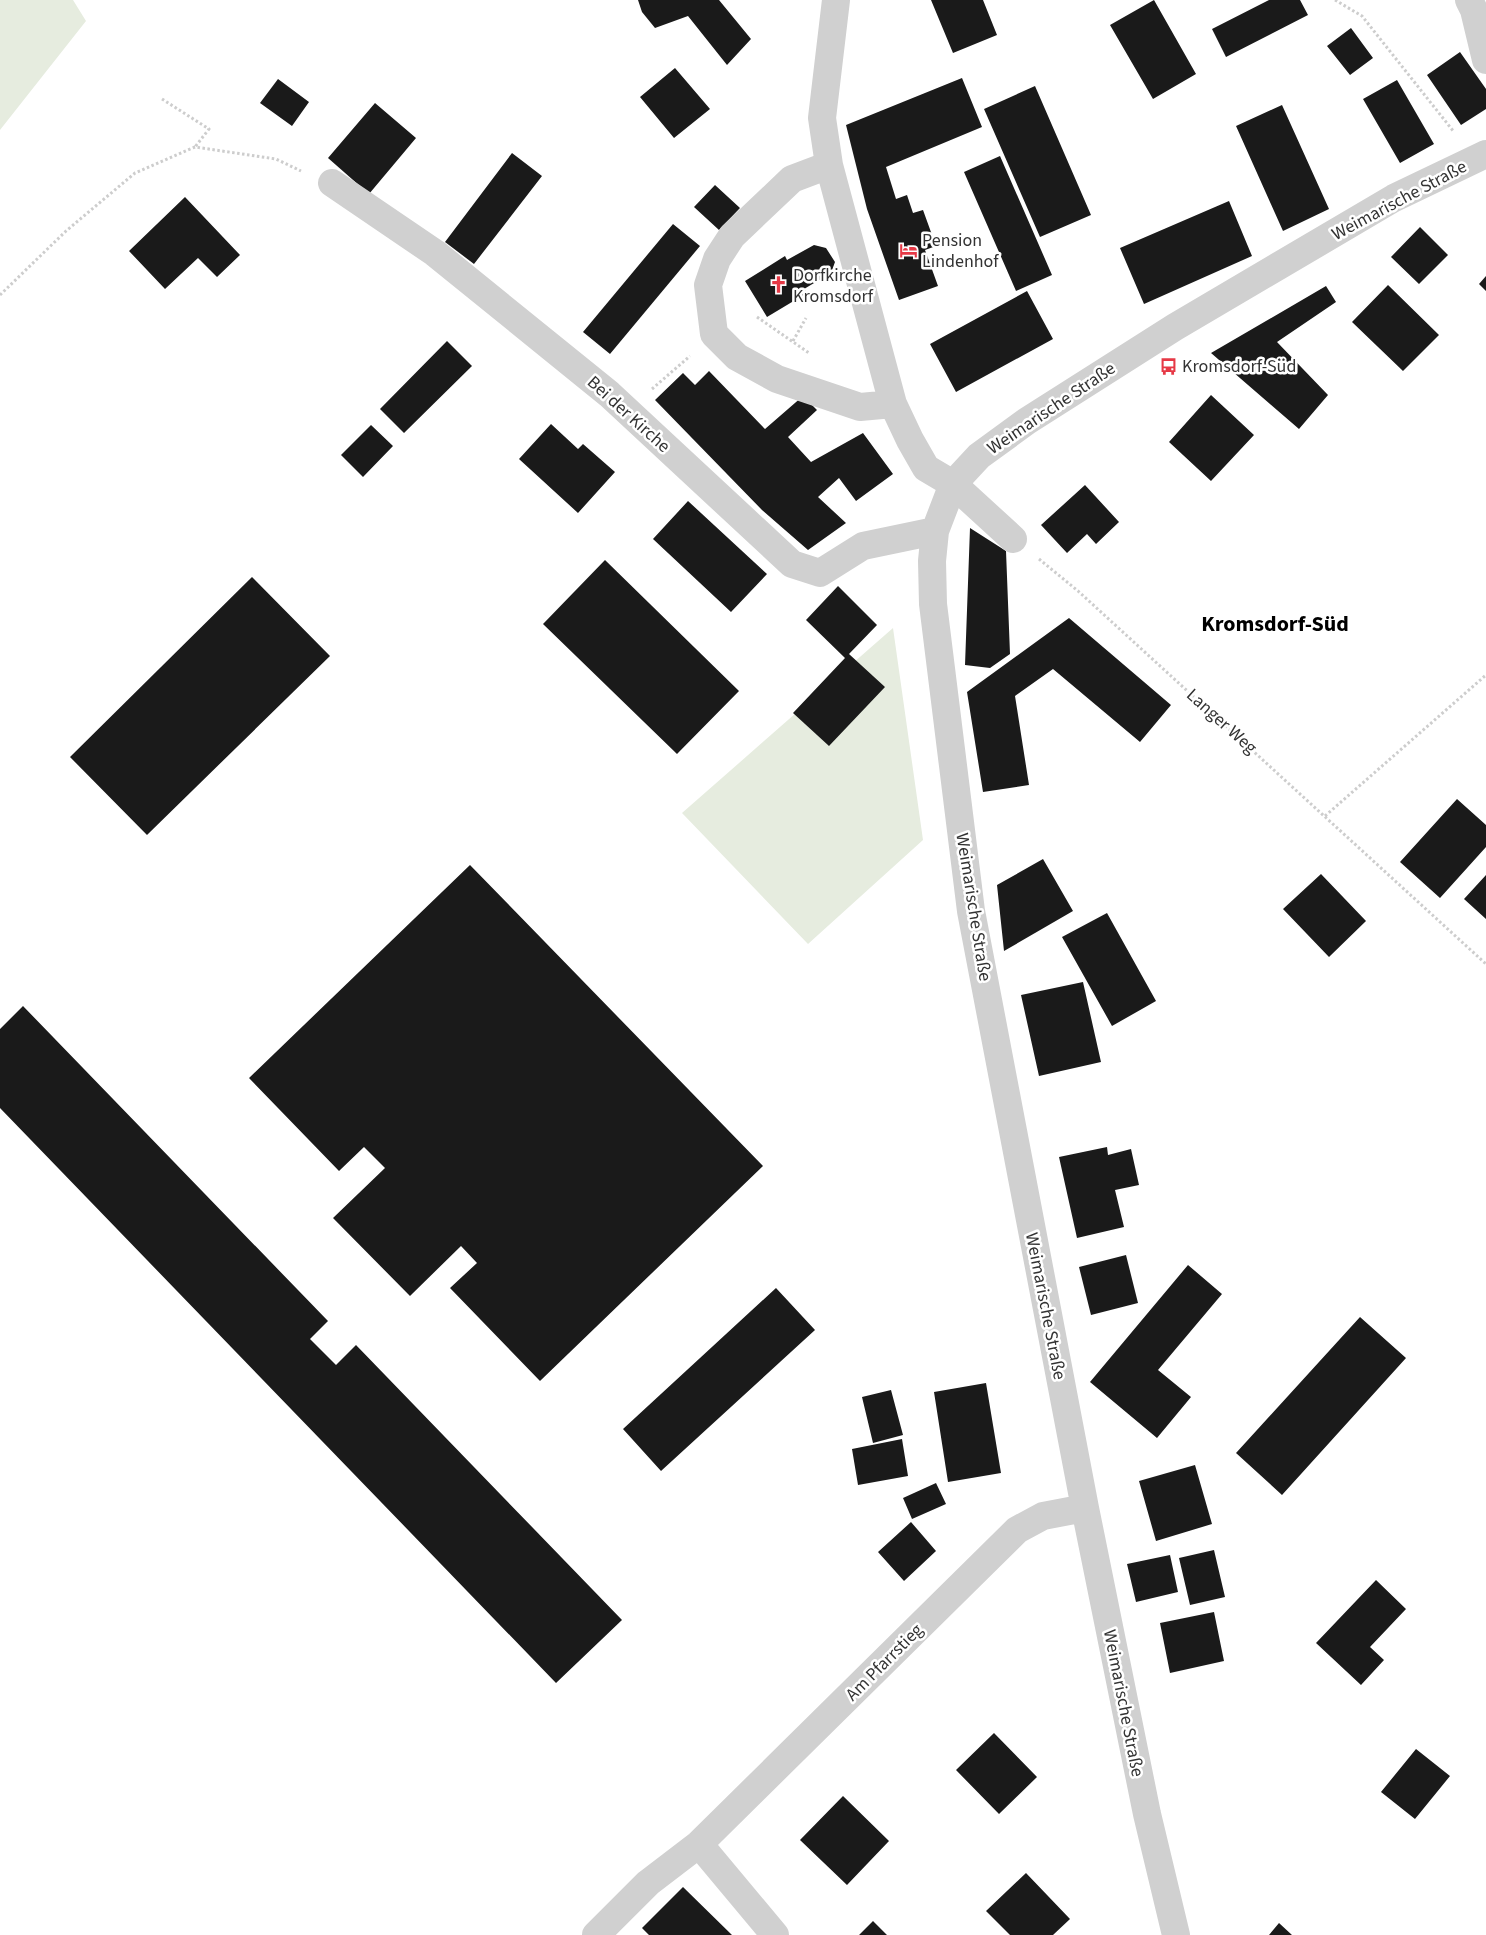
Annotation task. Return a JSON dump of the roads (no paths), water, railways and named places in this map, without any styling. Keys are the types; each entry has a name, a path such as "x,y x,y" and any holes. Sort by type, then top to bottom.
{"street":[{"path":"836,0 822,118 829,165 893,404 926,468 953,484 1013,539"},
{"path":"1469,0 1474,10 1486,60"},
{"name":"Weimarische Straße","path":"1176,1935 1147,1814 1085,1508 971,911 933,604 932,561 936,531 953,484 979,456 1027,421 1175,327 1394,198 1483,160"},
{"path":"829,165 792,179 732,236 718,259 708,285 714,334 737,357 777,379 860,407 893,404"},
{"name":"Bei der Kirche","path":"332,183 436,253 609,394 792,564 820,572 863,546 936,531"},
{"name":"Am Pfarrstieg","path":"596,1935 648,1883 699,1844 1017,1530 1042,1516 1085,1508"},
{"path":"699,1844 775,1935"}],"place":[{"name":"Pension Lindenhof","path":"908,250"},
{"name":"Dorfkirche Kromsdorf","path":"779,285"},
{"name":"Kromsdorf-Süd","path":"1168,366"}],"district":[{"name":"Kromsdorf-Süd","path":"1275,623"}]}
